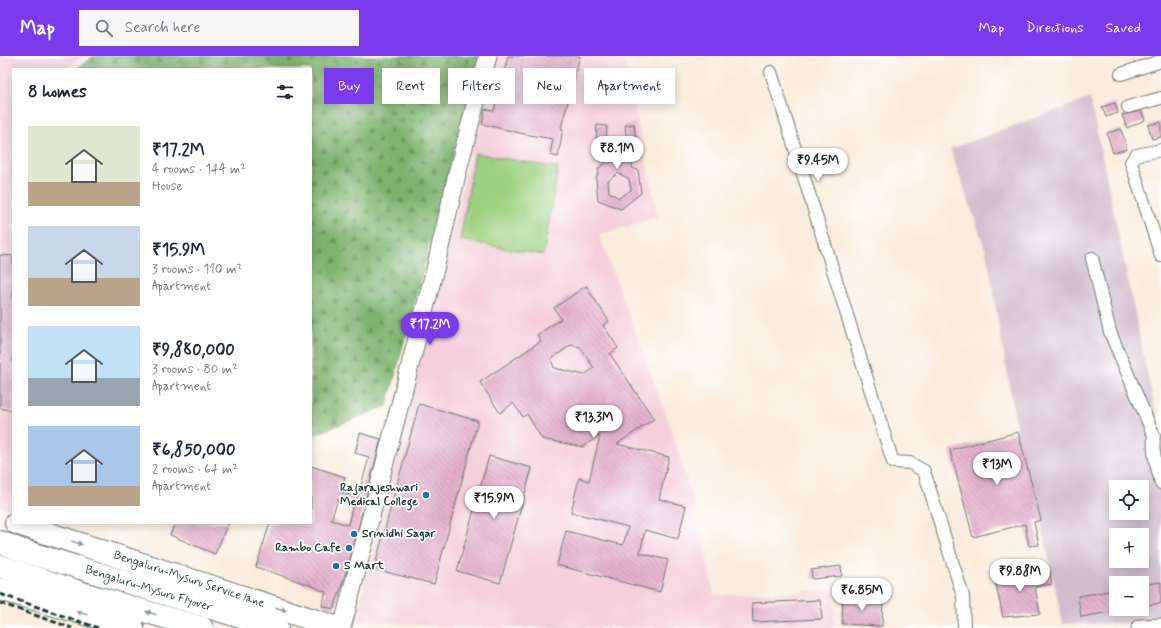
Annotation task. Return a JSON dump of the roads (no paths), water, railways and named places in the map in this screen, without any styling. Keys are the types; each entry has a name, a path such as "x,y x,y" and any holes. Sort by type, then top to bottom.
{"highway":[{"path":"0,518 12,522"},
{"name":"Bengaluru-Mysuru Service lane","path":"19,524 338,628"},
{"name":"Bengaluru-Mysuru Flyover","path":"0,542 21,550 276,628"},
{"path":"6,568 79,592 202,628"},
{"path":"0,589 133,628"}],"street":[{"path":"342,628 488,56"},
{"path":"1121,74 1161,62"},
{"path":"771,72 893,462 910,463 924,471 963,596 964,628"},
{"path":"1128,107 1161,98"},
{"path":"1161,150 1136,155 1131,162 1161,256"},
{"path":"1092,258 1110,332 1154,436 1153,447 1161,483"},
{"path":"1140,628 1161,628"}],"railway":[{"path":"0,594 98,628"},
{"path":"0,603 72,628"}],"place":[{"name":"Rajarajeshwari Medical College","path":"426,495"},
{"name":"Srinidhi Sagar","path":"354,534"},
{"name":"Rambo Cafe","path":"349,548"},
{"name":"S Mart","path":"336,566"}]}
